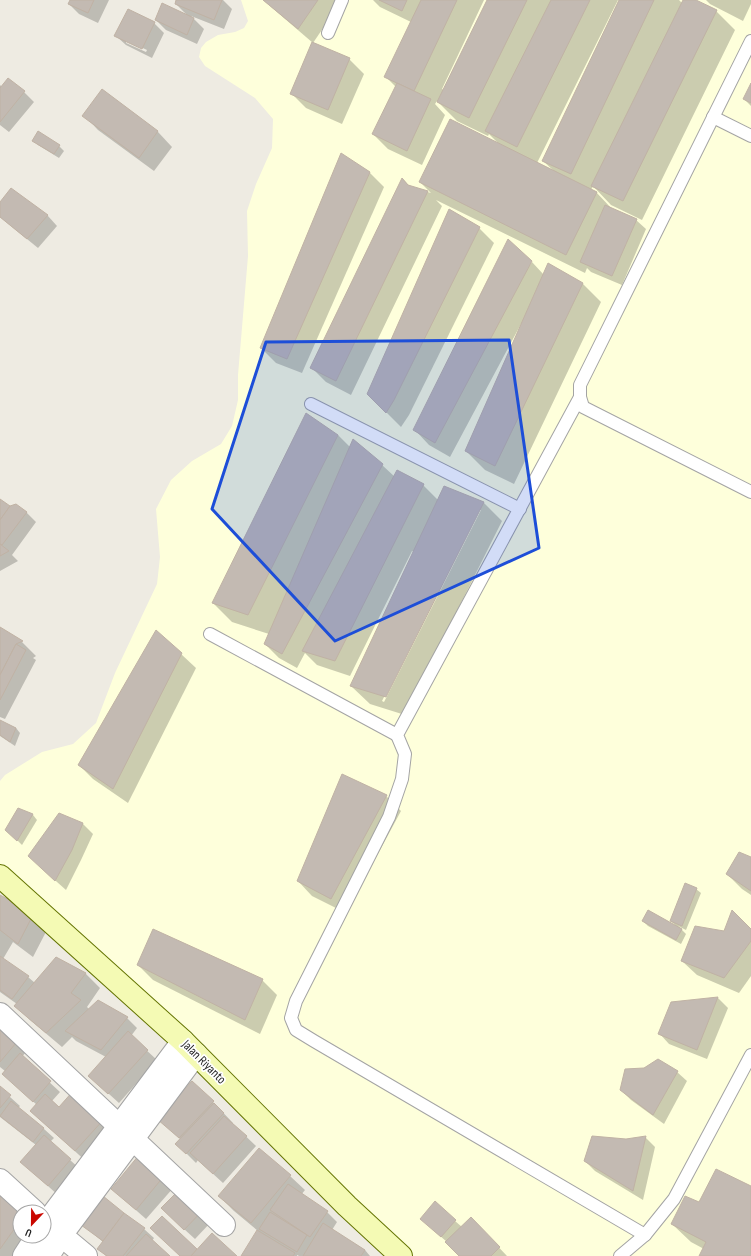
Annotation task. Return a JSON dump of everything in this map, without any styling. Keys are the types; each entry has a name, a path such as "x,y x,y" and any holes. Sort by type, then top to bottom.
{"street":[{"name":"Jalan Riyanto","path":"0,876 189,1047 347,1206 401,1256"},
{"path":"0,1014 224,1225"},
{"path":"52,1217 126,1132 189,1047"},
{"path":"0,1180 24,1204"},
{"path":"52,1230 86,1256"},
{"path":"24,1256 32,1244"},
{"path":"47,1244 48,1256"}],"lane":[{"path":"328,33 342,0"},
{"path":"751,41 580,385 580,397 583,407 751,492"},
{"path":"713,117 751,136"},
{"path":"397,735 580,397"},
{"path":"311,404 520,509"},
{"path":"210,634 397,735 405,754 402,779 389,817 296,1001 291,1018 296,1030 645,1235"},
{"path":"620,1256 645,1235 674,1199 751,1055"}],"highlighted area":[{"path":"509,340 539,548 335,641 212,509 266,342"}],"shaded area":[{"path":"241,0 751,0 751,1256 401,1256 0,876 0,781 5,775 42,752 73,744 96,723 115,673 157,584 160,557 156,509 171,480 192,461 221,444 232,426 238,400 238,375 248,256 247,211 256,184 272,148 273,119 255,98 205,66 199,57 201,48 206,42 218,35 235,32 244,28 248,21"}],"building":[{"path":"70,0 94,0 88,13 68,4"},
{"path":"176,0 222,0 214,20 175,4"},
{"path":"263,0 318,0 298,29"},
{"path":"379,0 407,0 402,11"},
{"path":"421,0 457,0 414,91 384,77"},
{"path":"487,0 527,0 469,118 437,102"},
{"path":"551,0 590,0 517,147 485,131"},
{"path":"619,0 654,0 571,174 542,161"},
{"path":"683,0 696,0 717,10 623,201 591,186"},
{"path":"162,3 194,18 187,35 155,20"},
{"path":"128,9 155,22 142,49 114,36"},
{"path":"312,42 350,58 328,110 290,94"},
{"path":"8,78 25,91 0,122 0,88"},
{"path":"397,83 431,99 407,151 372,134"},
{"path":"751,83 751,103 743,99"},
{"path":"102,89 158,131 139,158 82,116"},
{"path":"450,119 597,192 566,255 419,182"},
{"path":"38,131 60,145 54,154 32,141"},
{"path":"341,153 370,172 287,359 260,348"},
{"path":"402,178 408,185 428,191 336,381 310,368"},
{"path":"11,188 48,215 27,239 0,217 0,202"},
{"path":"605,205 637,219 612,276 580,262"},
{"path":"449,209 480,227 394,400 386,413 367,394"},
{"path":"508,239 532,261 435,443 413,430"},
{"path":"548,263 583,283 495,466 465,451"},
{"path":"306,413 338,435 248,615 212,603"},
{"path":"353,439 383,464 282,654 264,644"},
{"path":"397,470 424,484 335,661 302,651"},
{"path":"444,486 484,502 386,697 350,686"},
{"path":"0,499 10,506 0,520"},
{"path":"16,504 27,512 2,545 0,544 0,520 10,506"},
{"path":"0,544 9,551 0,556"},
{"path":"0,627 23,641 16,644 0,675"},
{"path":"156,630 182,653 113,789 78,765"},
{"path":"16,644 26,650 0,700 0,675"},
{"path":"0,720 16,728 10,742 0,735"},
{"path":"342,774 387,795 331,899 297,881"},
{"path":"18,808 33,814 17,841 5,830"},
{"path":"59,813 83,823 72,850 55,881 28,856"},
{"path":"739,852 751,857 751,891 726,874"},
{"path":"685,883 697,888 682,926 670,921"},
{"path":"0,895 34,913 18,944 0,930"},
{"path":"648,910 682,929 676,940 642,921"},
{"path":"732,910 751,929 751,941 724,978 681,961 695,926 724,931"},
{"path":"153,929 263,979 245,1020 137,965"},
{"path":"0,956 29,976 12,999 0,990"},
{"path":"56,957 86,973 71,993 81,1000 46,1033 14,1006"},
{"path":"718,997 697,1050 658,1034 671,1002"},
{"path":"98,1000 128,1017 101,1050 65,1031"},
{"path":"0,1029 16,1043 0,1062"},
{"path":"128,1031 148,1050 108,1094 88,1076"},
{"path":"20,1053 51,1081 33,1102 2,1074"},
{"path":"658,1059 678,1071 653,1115 620,1090 625,1069 644,1068"},
{"path":"192,1081 214,1101 179,1138 157,1119"},
{"path":"0,1086 11,1095 0,1108"},
{"path":"74,1090 105,1118 75,1151 30,1111 45,1094 59,1107"},
{"path":"11,1101 44,1128 33,1142 0,1116"},
{"path":"214,1103 224,1113 186,1154 175,1144"},
{"path":"224,1116 247,1136 213,1174 190,1153"},
{"path":"44,1135 71,1159 48,1186 20,1162"},
{"path":"592,1136 626,1139 646,1136 633,1191 584,1161"},
{"path":"259,1148 291,1175 251,1223 218,1196"},
{"path":"139,1155 164,1176 136,1210 111,1189"},
{"path":"716,1169 751,1186 751,1256 699,1256 706,1242 671,1224 685,1196 699,1202"},
{"path":"288,1184 328,1211 310,1237 270,1210"},
{"path":"179,1190 202,1211 184,1230 161,1208"},
{"path":"0,1196 12,1205 12,1232 0,1249"},
{"path":"103,1196 124,1213 103,1241 81,1225"},
{"path":"435,1201 456,1220 441,1237 420,1219"},
{"path":"270,1212 307,1235 297,1252 259,1229"},
{"path":"124,1213 145,1228 123,1256 107,1256 97,1249"},
{"path":"162,1216 197,1249 191,1256 180,1256 150,1228"},
{"path":"471,1217 500,1247 491,1256 459,1256 445,1242"},
{"path":"323,1223 365,1250 361,1256 303,1256"},
{"path":"257,1230 295,1253 293,1256 241,1256"},
{"path":"212,1233 237,1256 191,1256"},
{"path":"146,1234 170,1256 126,1256"}]}
